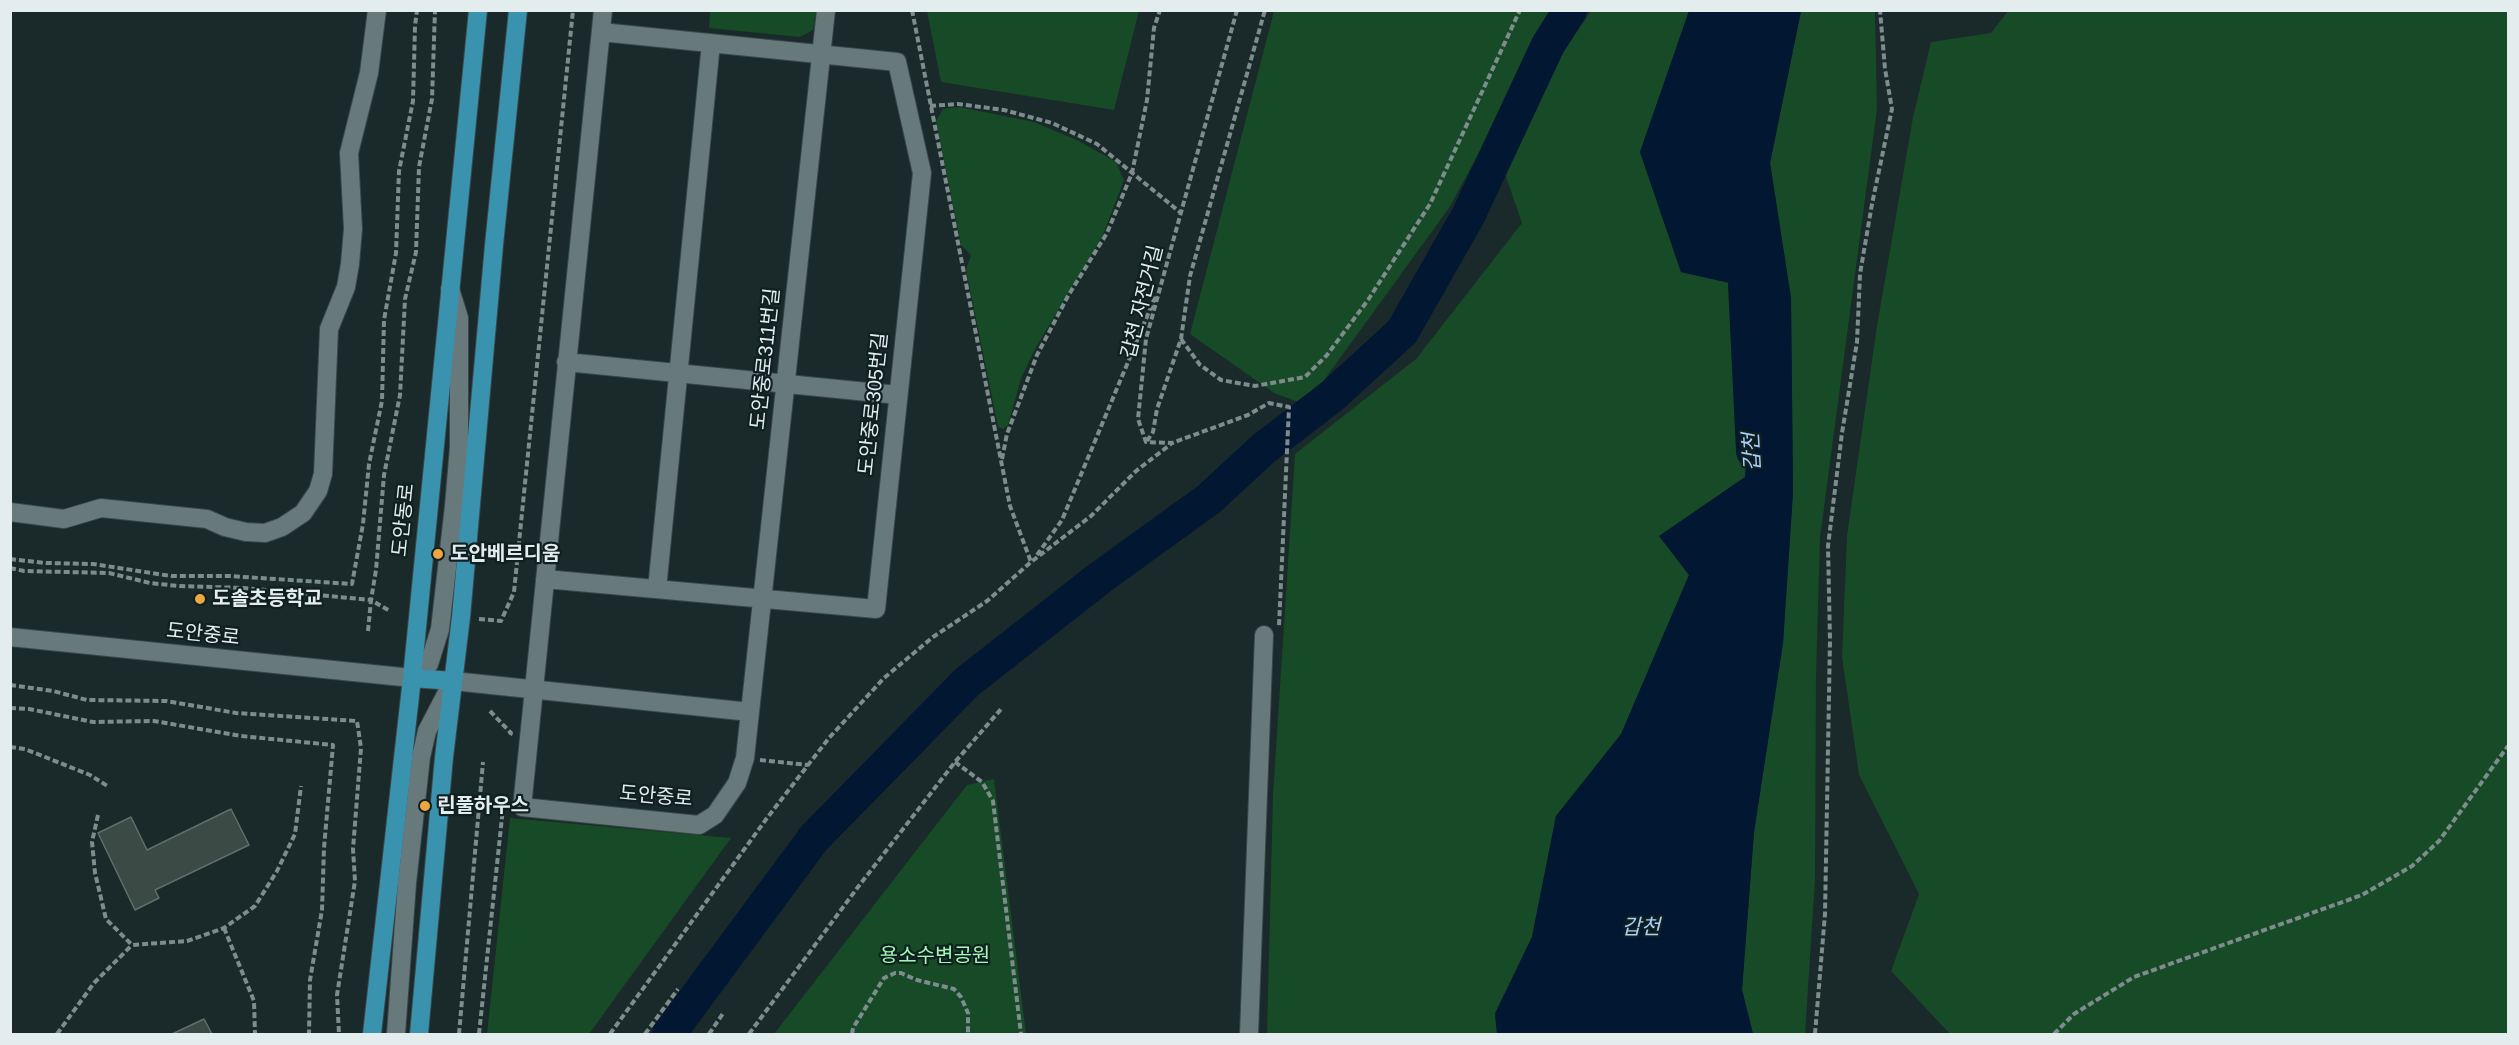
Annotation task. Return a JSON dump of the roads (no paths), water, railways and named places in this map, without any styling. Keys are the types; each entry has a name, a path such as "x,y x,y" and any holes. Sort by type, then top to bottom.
{"main road":[{"name":"도안동로","path":"372,1035 412,678 478,10"},
{"path":"419,1035 444,757 518,10"},
{"name":"도안중로","path":"412,678 453,681"}],"street":[{"path":"10,512 64,519 101,508 207,519 225,527 265,533 282,527 303,513 318,491 323,474 329,329 346,287 350,264 353,229 350,153 369,73 377,10"},
{"path":"534,690 603,10"},
{"name":"도안중로311번길","path":"750,712 826,10"},
{"path":"601,32 822,54"},
{"path":"657,589 711,43"},
{"name":"도안중로305번길","path":"545,579 876,609 922,173 897,62 822,54"},
{"path":"412,678 429,664 440,629 452,528 459,447 460,377 459,318 450,287"},
{"path":"566,362 898,395"},
{"path":"10,626 29,639"},
{"path":"1249,1035 1264,634"},
{"name":"도안중로","path":"10,638 412,678"},
{"path":"396,1035 407,883 422,755 426,731 453,681"},
{"name":"도안중로","path":"453,681 750,712 745,758 737,783 715,815 699,825 522,807 534,690"}],"water":[{"name":"갑천","path":"1689,11 1801,11 1770,163 1791,298 1793,492 1783,643 1754,832 1742,990 1753,1034 1497,1034 1495,1014 1532,937 1556,816 1621,734 1689,575 1659,536 1745,477 1761,290 1681,272 1640,152"}],"waterway":[{"path":"669,1034 814,838 967,682 1101,577 1209,499 1263,449 1332,396 1402,332 1468,216 1548,45 1570,10"},
{"name":"갑천","path":"1743,241 1753,451"}],"place":[{"name":"도안베르디움","path":"438,554"},
{"name":"도솔초등학교","path":"200,599"},
{"name":"린풀하우스","path":"425,806"}],"park label":[{"name":"용소수변공원","path":"935,956"}]}
